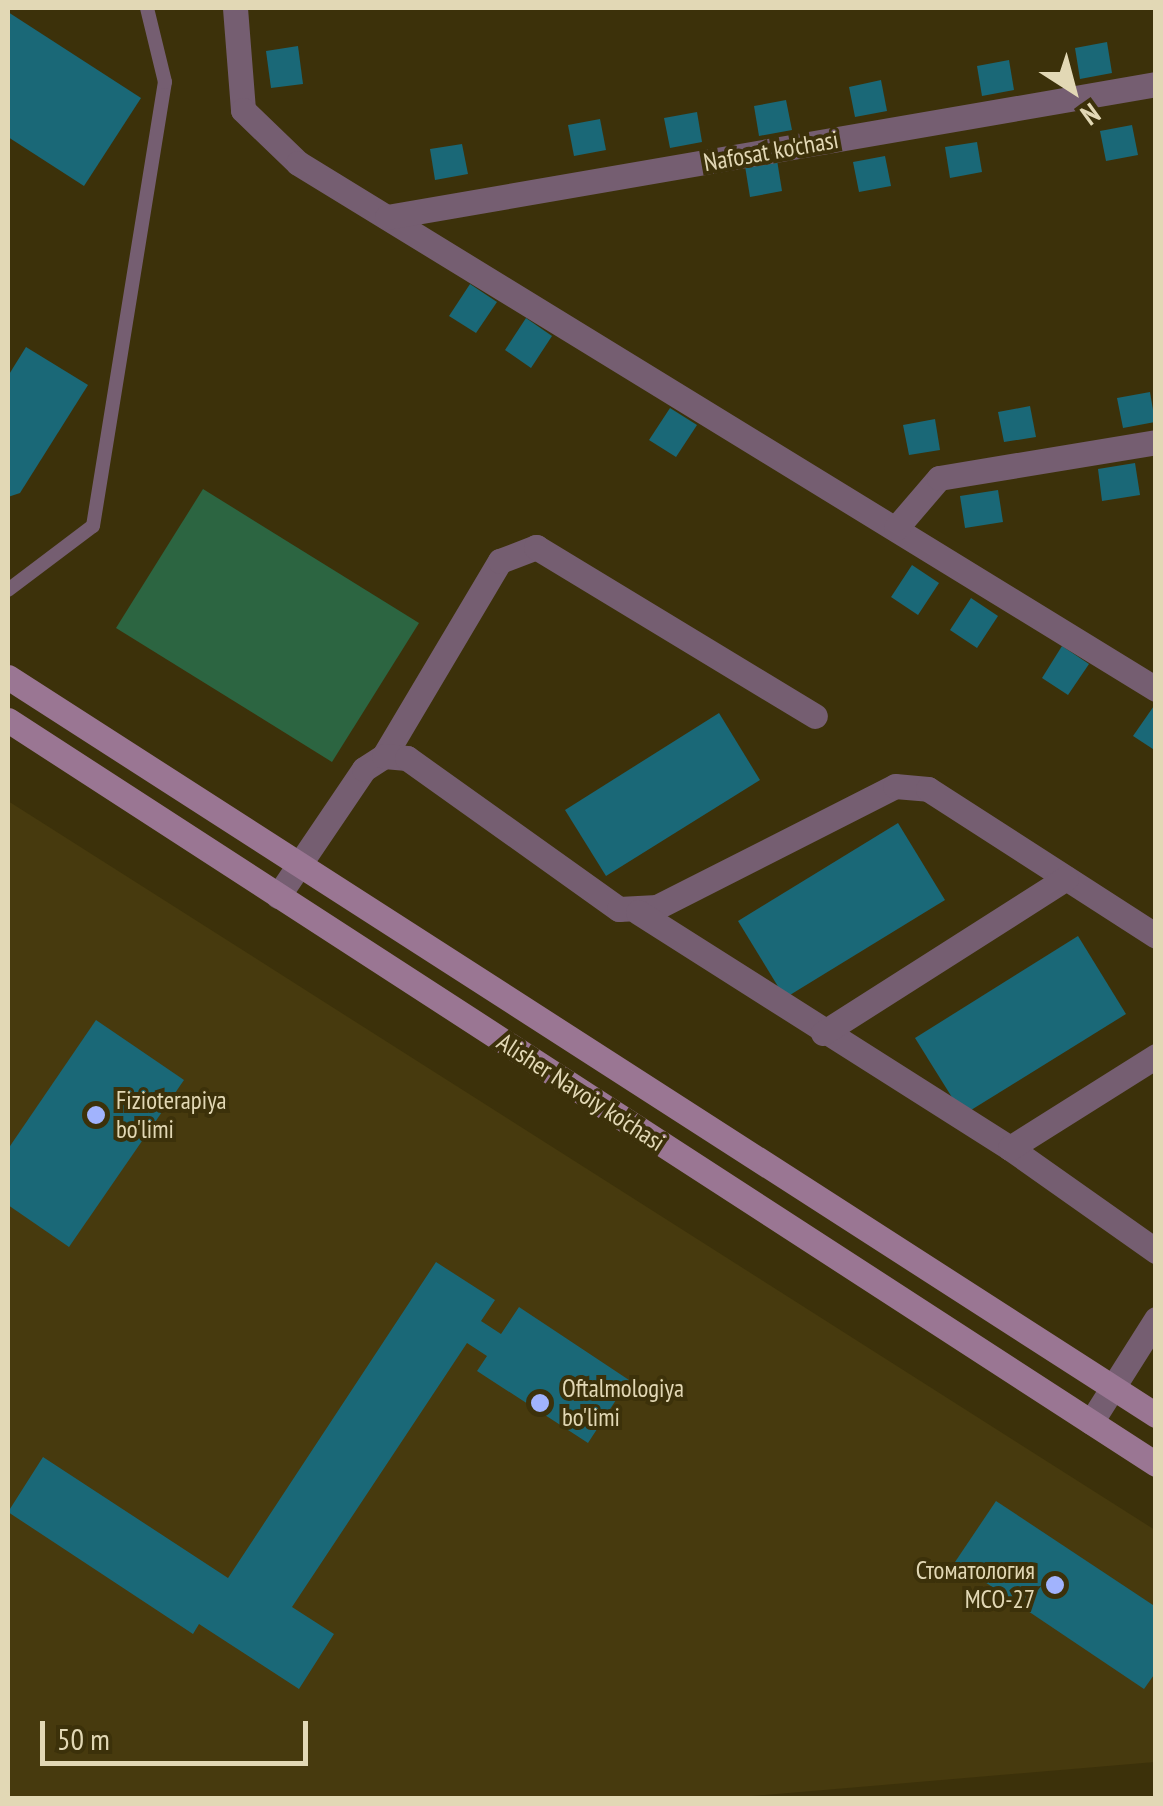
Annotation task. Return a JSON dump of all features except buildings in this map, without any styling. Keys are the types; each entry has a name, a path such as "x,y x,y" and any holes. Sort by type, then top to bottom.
{"main road":[{"name":"Alisher Navoiy ko'chasi","path":"8,677 1156,1415"},
{"name":"Alisher Navoiy ko'chasi","path":"8,720 1156,1464"}],"street":[{"path":"234,8 243,110 298,163 1156,688"},
{"name":"Nafosat ko'chasi","path":"387,217 1156,84"},
{"path":"896,528 939,478 1156,442"},
{"path":"278,896 296,863 364,768 384,756 500,561 536,547 815,716"},
{"path":"384,756 407,758 619,909 638,912 1010,1148 1156,1250"},
{"path":"638,912 895,786 928,789 1156,936"},
{"path":"823,1032 1066,878"},
{"path":"1010,1148 1156,1056"},
{"path":"1090,1422 1156,1318"}],"lane":[{"path":"8,590 92,526 166,82 147,8"}],"shaded area":[{"path":"8,801 1155,1530 1155,1762 728,1798 8,1798"}],"green space":[{"path":"203,489 419,623 332,762 116,628"}],"place":[{"name":"Fizioterapiya bo'limi","path":"96,1115"},
{"name":"Oftalmologiya bo'limi","path":"540,1403"},
{"name":"Стоматология МСО-27","path":"1055,1585"}]}
